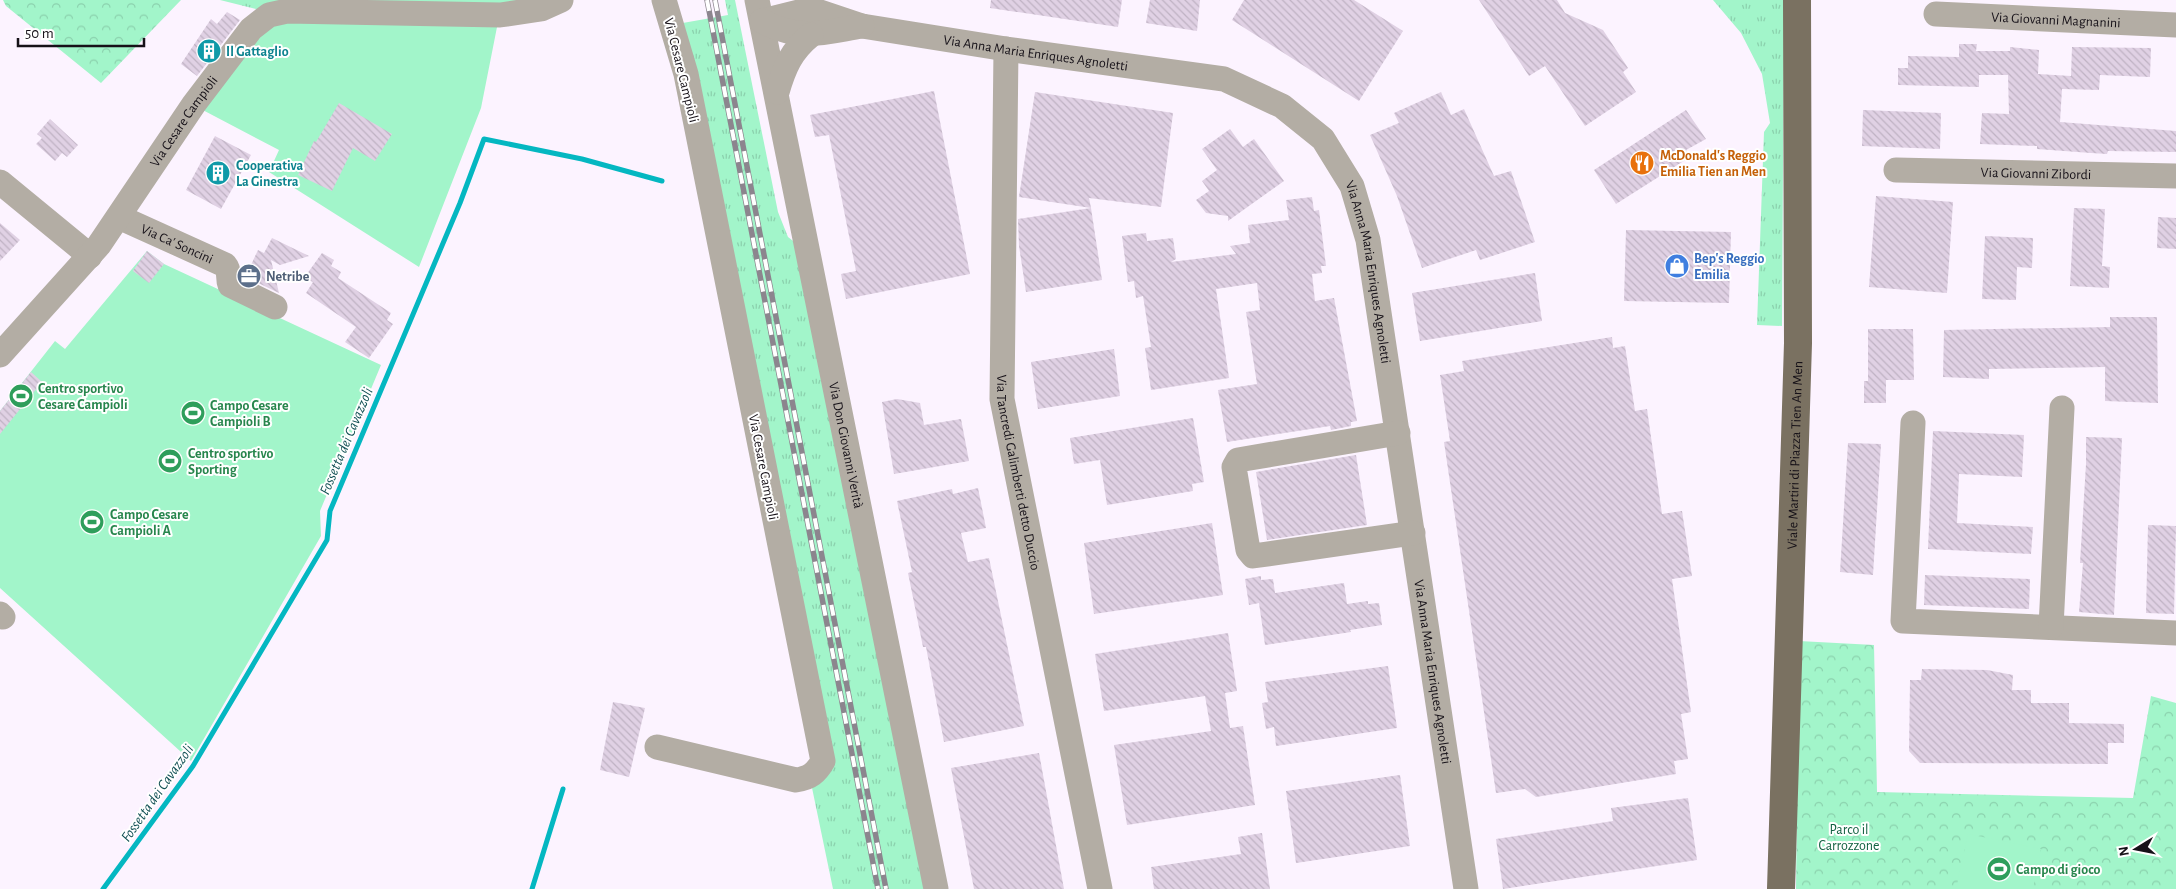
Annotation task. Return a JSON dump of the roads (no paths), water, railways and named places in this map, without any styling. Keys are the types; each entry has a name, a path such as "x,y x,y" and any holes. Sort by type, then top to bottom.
{"main road":[{"name":"Viale Martiri di Piazza Tien An Men","path":"1781,889 1781,838 1790,629 1798,362 1795,7"}],"street":[{"name":"Via Cesare Campioli","path":"0,355 90,256 120,217 194,104 251,29 269,15 287,11 500,15 540,9 561,0"},
{"name":"Via Cesare Campioli","path":"657,747 796,780 808,778 817,772 823,761 687,83 664,0"},
{"name":"Via Anna Maria Enriques Agnoletti","path":"759,11 805,5 862,26 1006,49 1224,79 1282,106 1323,140 1352,186 1368,240 1414,533 1466,889"},
{"name":"Via Anna Maria Enriques Agnoletti","path":"759,11 790,34 811,35 862,26"},
{"name":"Via Don Giovanni Verità","path":"759,11 786,152 871,558 936,889"},
{"name":"Via Giovanni Magnanini","path":"1936,14 2176,25"},
{"path":"776,95 791,55 798,45 811,35"},
{"name":"Via Tancredi Galimberti detto Duccio","path":"1006,49 1002,399 1100,889"},
{"name":"Via Giovanni Zibordi","path":"1896,170 2176,176"},
{"path":"0,182 90,256"},
{"name":"Via Ca' Soncini","path":"120,217 225,265 229,273 228,281 230,285 274,307"},
{"path":"2052,627 2062,408"},
{"path":"1913,423 1903,621 2176,633"},
{"path":"1398,433 1238,460 1234,467 1248,550 1254,556 1414,533"},
{"path":"1770,889 1781,838"}],"waterway":[{"name":"Fossetta dei Cavazzoli","path":"103,889 193,766 327,540 330,511 460,203 484,139 582,159 662,181"},
{"path":"532,889 563,789"}],"railway":[{"path":"707,0 878,889"},
{"path":"715,0 886,889"}],"place":[{"name":"Il Gattaglio","path":"209,51"},
{"name":"McDonald's Reggio Emilia Tien an Men","path":"1642,163"},
{"name":"Cooperativa La Ginestra","path":"218,173"},
{"name":"Bep's Reggio Emilia","path":"1677,266"},
{"name":"Netribe","path":"249,276"},
{"name":"Centro sportivo Cesare Campioli","path":"21,396"},
{"name":"Campo Cesare Campioli B","path":"193,413"},
{"name":"Centro sportivo Sporting","path":"170,461"},
{"name":"Campo Cesare Campioli A","path":"92,522"},
{"name":"Campo di gioco","path":"1999,869"}],"park label":[{"name":"Parco il Carrozzone","path":"1849,838"}]}
